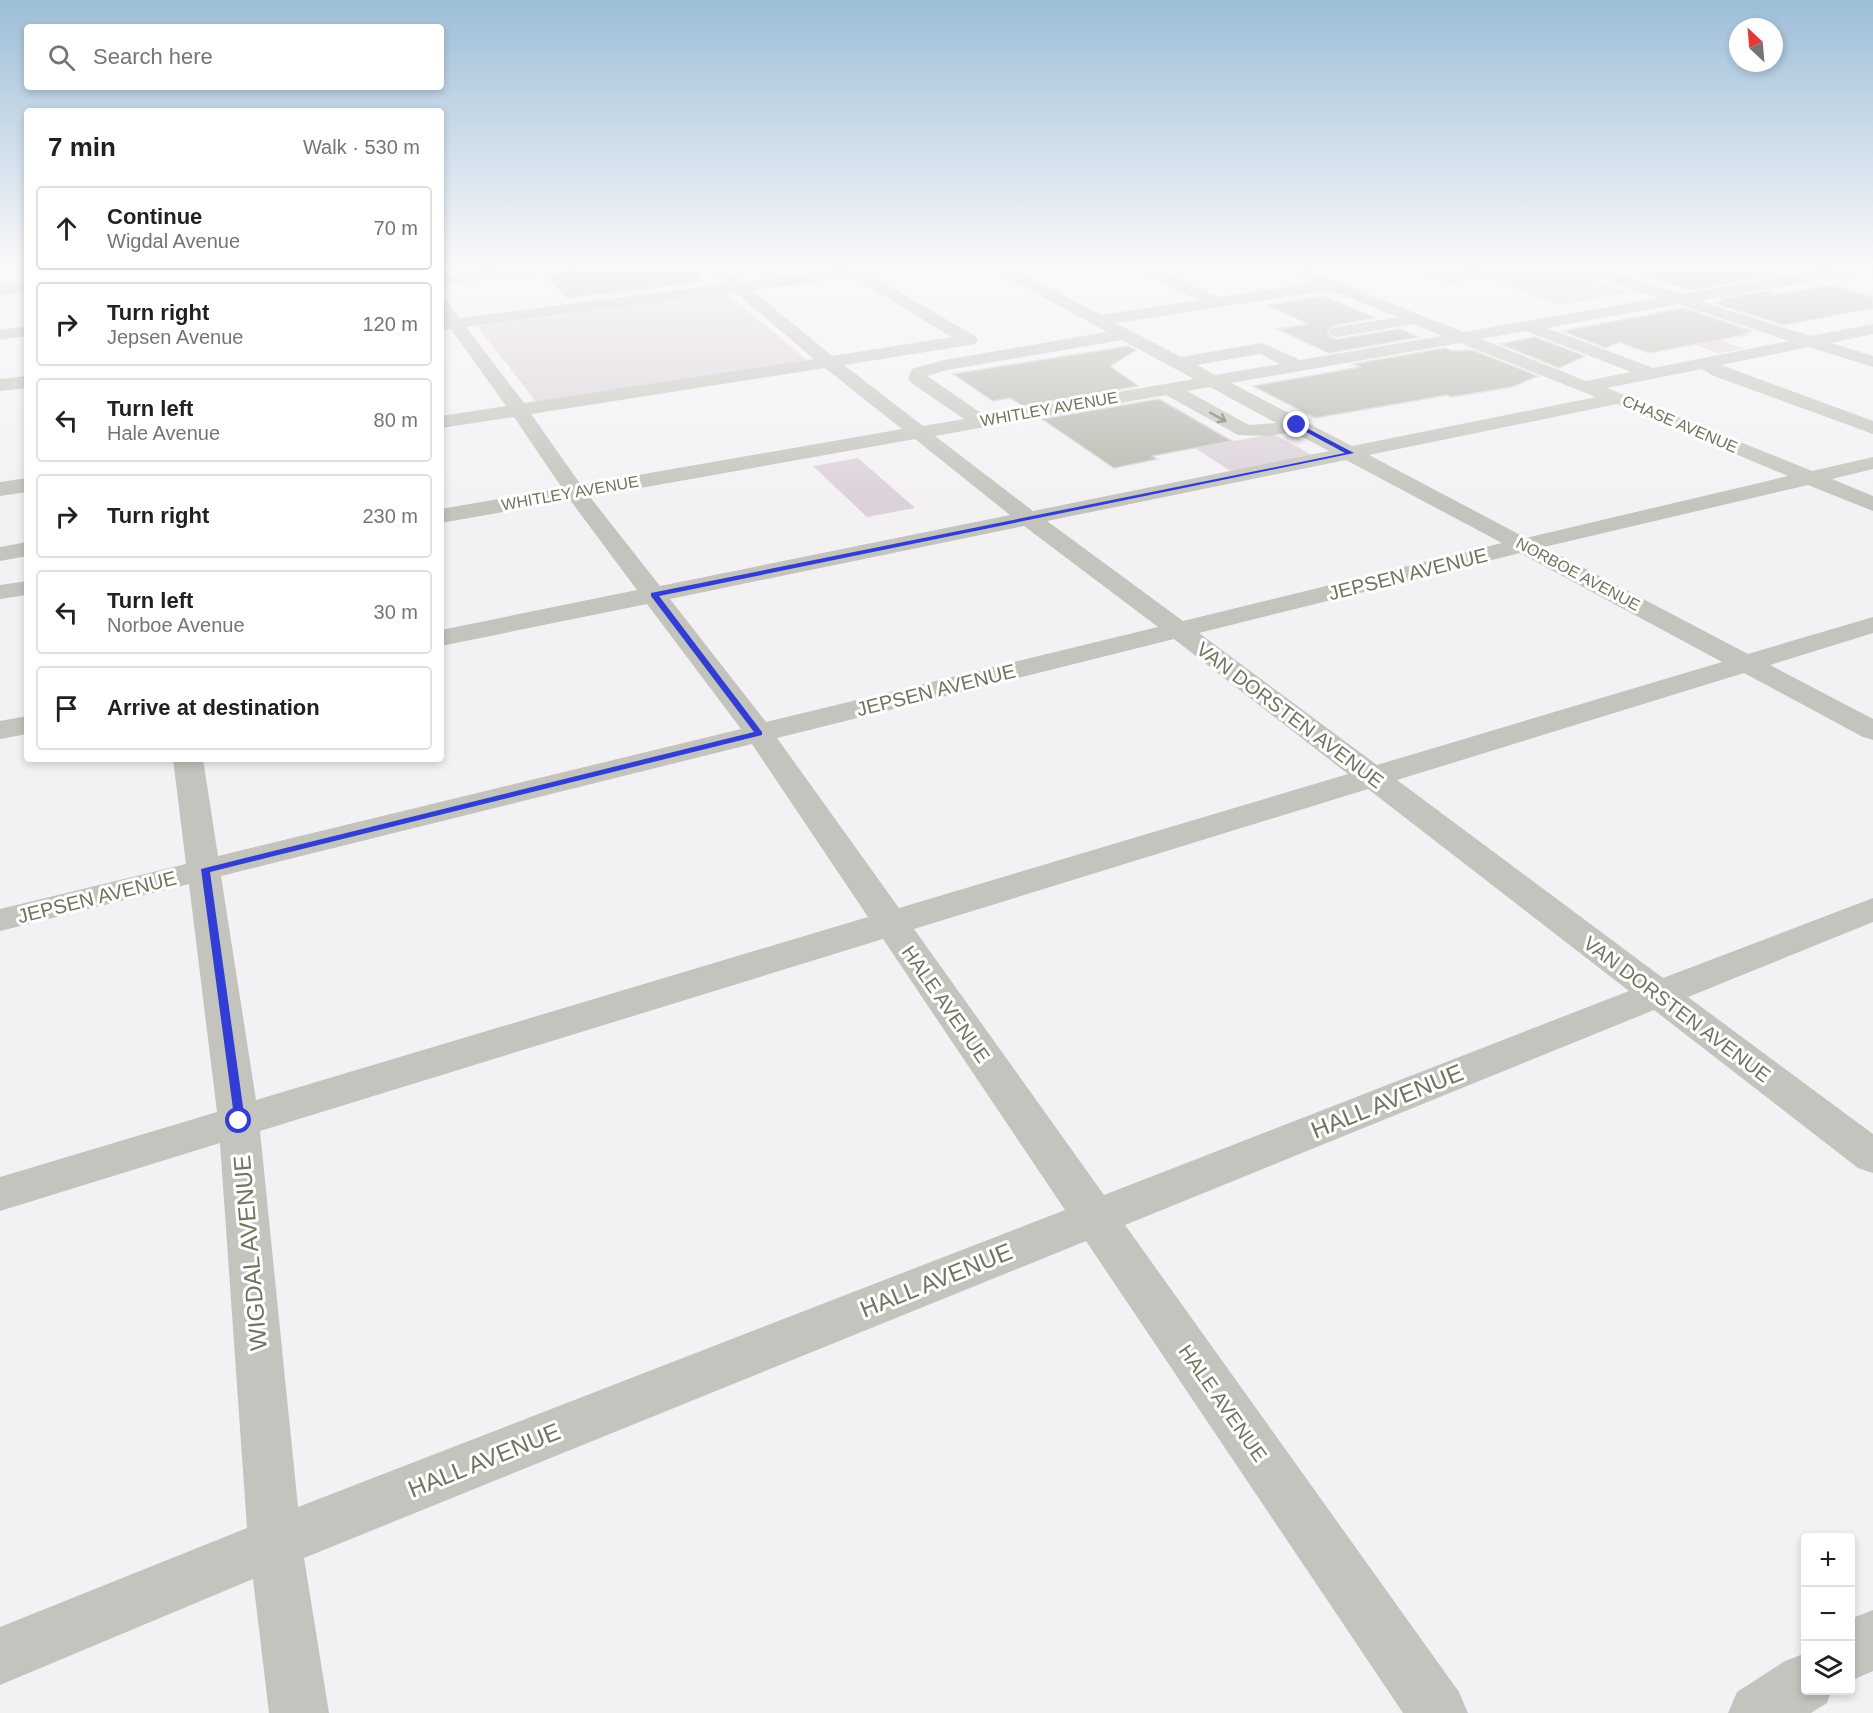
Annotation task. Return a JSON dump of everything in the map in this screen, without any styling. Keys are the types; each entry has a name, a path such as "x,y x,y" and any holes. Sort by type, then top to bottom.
{"street":[{"name":"HALE AVENUE","path":"467,346 519,410 575,492 759,733 1438,1713"},
{"name":"VAN DORSTEN AVENUE","path":"810,346 1028,518 1873,1157"},
{"path":"444,422 931,346"},
{"path":"980,421 917,378 918,373 944,364 1048,346"},
{"name":"NORBOE AVENUE","path":"1147,346 1873,731"},
{"path":"1370,346 1381,351"},
{"name":"WHITLEY AVENUE","path":"444,515 1410,346"},
{"name":"CHASE AVENUE","path":"1483,346 1584,387 1619,398 1873,504"},
{"path":"1579,346 1652,374"},
{"path":"1584,387 1792,346"},
{"path":"1824,346 1873,362"},
{"path":"1178,363 1262,348 1298,366"},
{"path":"1706,363 1720,372 1873,428"},
{"path":"0,385 24,382"},
{"path":"1167,388 1245,430 1268,430 1297,425"},
{"path":"444,637 1619,398"},
{"name":"JEPSEN AVENUE","path":"0,920 1524,545 1873,463"},
{"path":"0,489 24,485"},
{"path":"0,554 24,550"},
{"path":"0,592 24,588"},
{"path":"0,1194 1873,625"},
{"path":"0,730 24,725"},
{"name":"WIGDAL AVENUE","path":"188,762 239,1121 274,1543 299,1713"},
{"name":"HALL AVENUE","path":"0,1656 274,1543 1873,909"},
{"path":"1855,1650 1873,1638"},
{"path":"1758,1713 1801,1685"}],"shaded area":[{"path":"493,346 790,346 807,360 537,403"},
{"path":"1698,346 1736,346 1745,349 1718,353"},
{"path":"1273,434 1312,455 1232,472 1195,448"},
{"path":"858,458 915,508 867,517 813,466"}],"building":[{"path":"1128,346 1136,350 1110,366 1138,386 1023,406 1010,398 993,401 953,374"},
{"path":"1314,346 1369,346 1329,353"},
{"path":"1505,346 1559,346 1585,356 1559,368"},
{"path":"1630,346 1686,346 1649,353"},
{"path":"1445,348 1453,351 1472,350 1538,376 1512,387 1451,397 1447,395 1315,418 1253,386 1360,367 1353,364"},
{"path":"1159,399 1232,441 1152,456 1157,459 1114,468 1042,419"}],"route":[{"path":"239,1121 205,871 759,733 654,595 1351,453 1297,425"}]}
